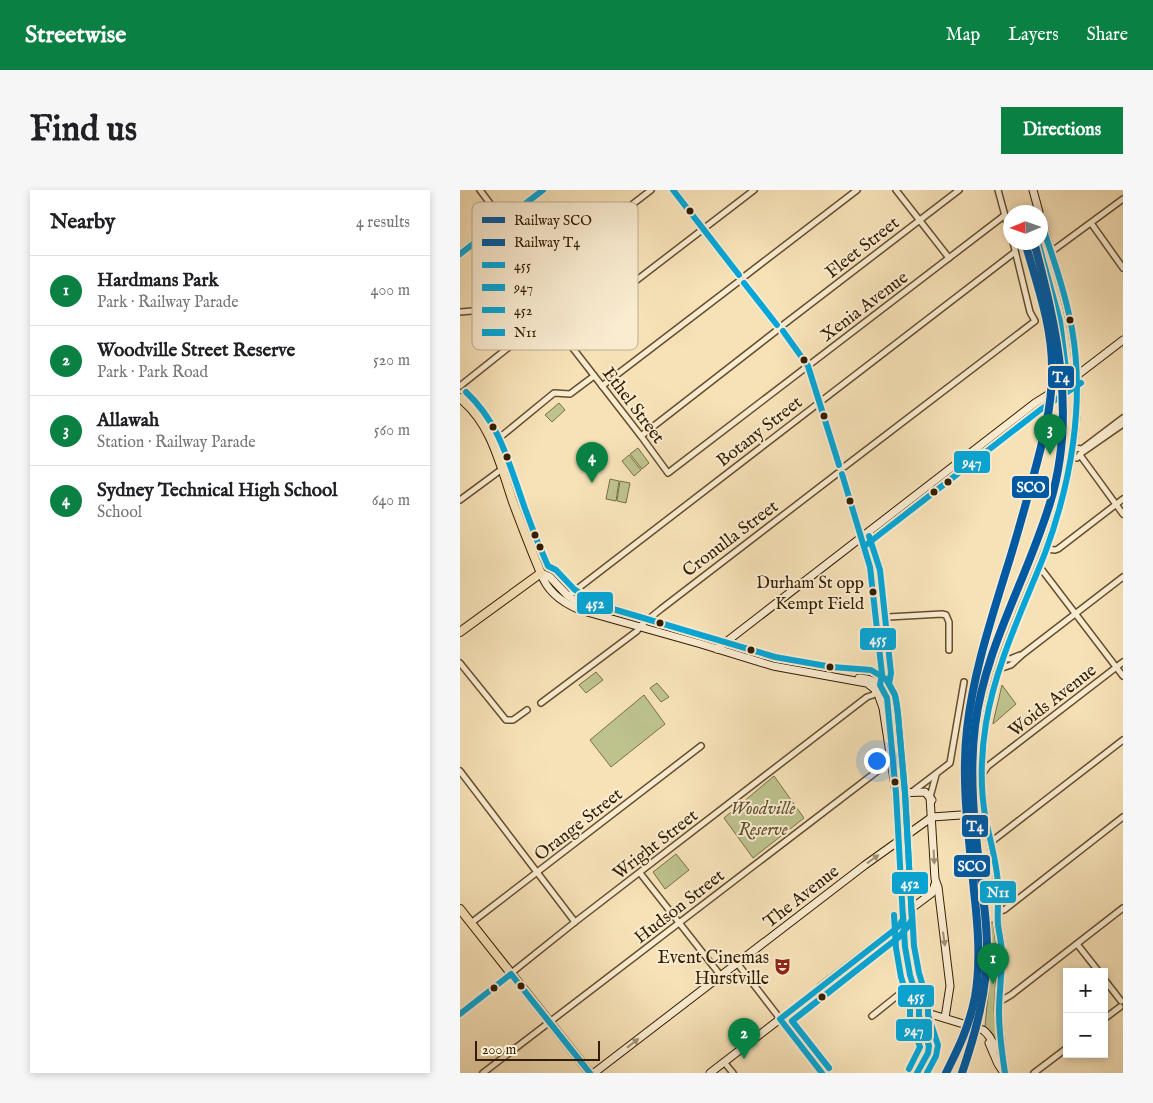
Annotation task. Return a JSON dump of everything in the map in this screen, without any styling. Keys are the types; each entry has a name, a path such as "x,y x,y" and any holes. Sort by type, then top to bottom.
{"main road":[{"path":"460,398 478,415 493,443 542,573 460,632"},
{"path":"460,909 590,1073"}],"street":[{"path":"480,190 489,202"},
{"path":"528,202 543,190"},
{"path":"635,202 651,190"},
{"path":"673,190 808,366 870,568 881,667 876,686 883,708 895,782 905,947 912,984 919,1005 919,1016 929,1050 917,1073"},
{"path":"638,279 754,190"},
{"path":"602,386 857,190"},
{"path":"896,190 949,258"},
{"name":"Fleet Street","path":"640,436 959,190"},
{"path":"998,190 1003,208"},
{"path":"1033,190 1037,205"},
{"path":"1051,252 1123,199"},
{"name":"Xenia Avenue","path":"668,473 1003,217"},
{"path":"1091,223 1123,268"},
{"path":"1048,242 1069,319 1074,348 1078,451 1123,514"},
{"path":"460,254 472,245"},
{"name":"Cronulla Street","path":"541,703 631,636 640,626 1034,321 1015,252"},
{"name":"Botany Street","path":"568,596 1015,252"},
{"path":"460,312 472,311"},
{"path":"717,649 1032,405 1067,383 1123,340"},
{"path":"460,386 507,350"},
{"name":"Ethel Street","path":"574,350 668,473"},
{"path":"493,443 554,393 570,394 594,376"},
{"path":"1005,1073 999,1002 1002,953 997,872 991,842 981,812 982,761 988,712 999,669 1046,549 1060,507 1071,457 1123,418"},
{"path":"1078,451 1123,424"},
{"path":"460,500 502,469"},
{"path":"1046,549 1058,549 1123,499"},
{"path":"1039,566 1123,676"},
{"path":"542,573 550,577 568,596 592,612"},
{"path":"542,573 544,582 563,601 580,610 773,666 876,686"},
{"path":"999,669 1011,665 1123,578"},
{"path":"876,620 895,616 946,615 949,622 950,650"},
{"path":"1003,658 1010,659 1023,654"},
{"name":"Woids Avenue","path":"982,775 988,766 1123,662"},
{"path":"460,663 506,720 511,721 527,710"},
{"path":"910,792 936,775 948,765 952,758 956,721 964,682"},
{"name":"Wright Street","path":"460,1014 575,922 867,697 876,686"},
{"path":"991,842 1123,740"},
{"name":"Orange Street","path":"471,924 701,746"},
{"path":"982,761 997,759"},
{"name":"Hudson Street","path":"483,1073 880,769 893,763"},
{"path":"460,771 575,922"},
{"path":"820,987 894,930 910,909 932,893 935,888 930,797 936,775"},
{"path":"895,782 900,788 910,792"},
{"path":"924,782 932,788"},
{"path":"896,793 925,792 934,803 936,812 945,816"},
{"path":"932,817 961,815"},
{"path":"933,836 938,818 945,816"},
{"name":"The Avenue","path":"594,1073 899,840 932,817"},
{"path":"998,912 1004,910 1123,817"},
{"path":"921,826 930,828 933,836"},
{"path":"640,873 721,976"},
{"path":"935,879 938,887 950,982 945,1018"},
{"path":"999,1002 1017,991 1123,908"},
{"path":"1076,944 1096,968"},
{"path":"737,963 822,1073"},
{"path":"872,1016 912,984"},
{"path":"1108,985 1122,1005 1108,1016"},
{"path":"948,1003 952,1016 961,1023"},
{"path":"919,1005 927,1013 987,1033 995,1047 1002,1051"},
{"path":"710,1073 793,1009"},
{"path":"981,1030 998,1064 1005,1073"},
{"path":"1034,1073 1063,1051"},
{"path":"724,1062 733,1073"},
{"path":"997,1073 998,1064"}],"green space":[{"path":"559,403 565,410 552,422 545,415"},
{"path":"638,448 649,463 642,469 630,454"},
{"path":"629,455 641,470 634,476 622,461"},
{"path":"610,479 619,481 616,501 606,499"},
{"path":"620,481 630,483 626,503 617,501"},
{"path":"596,672 603,680 586,693 579,685"},
{"path":"657,683 669,697 661,702 650,688"},
{"path":"1002,685 1016,704 993,724 993,723"},
{"path":"644,695 665,724 611,767 590,740"},
{"name":"Woodville Reserve","path":"774,776 804,818 753,858 724,818"},
{"path":"676,854 689,870 665,889 653,872"},
{"path":"991,922 993,922 997,957 994,1009 997,1045 993,1034 985,1026 991,965"}],"tunnel":[{"path":"961,815 977,813"},
{"path":"793,1009 820,987"}],"rail line":[{"name":"SCO","path":"946,1073 970,1018 978,971 978,931 965,790 965,749 973,689 1038,457 1048,415 1052,386 1052,355 1047,322 1027,250"},
{"name":"T4","path":"962,1073 983,996 987,938 973,798 972,762 975,726 980,697 997,641 1041,531 1050,503 1058,470 1062,437 1061,372 1050,307 1036,250"}],"transit line":[{"name":"455","path":"527,202 543,190"},
{"name":"455","path":"673,190 739,275"},
{"name":"N11","path":"1005,1073 999,1020 1002,947 998,924 998,885 983,804 983,746 996,679 1054,526 1062,499 1073,443 1076,414 1076,357 1069,315 1048,242"},
{"name":"455","path":"460,254 472,245"},
{"name":"947","path":"1040,250 1060,321 1067,377"},
{"name":"455","path":"744,283 777,325"},
{"name":"455","path":"783,331 808,366 839,465"},
{"name":"947","path":"866,545 1040,410 1081,383"},
{"name":"452","path":"466,392 477,403 494,428 548,566 556,570 574,589 596,604 775,657 832,667 871,670 886,679 895,695 905,793 912,920 899,937 792,1021 829,1068"},
{"name":"455","path":"822,1073 780,1019 898,927 903,919 896,793 887,698 880,685 882,674 870,567 842,474"},
{"name":"947","path":"829,1068 792,1021 899,937 912,919 905,793 897,705 895,695 889,684 891,673 880,570 869,536"},
{"name":"452","path":"912,912 914,946 919,973 928,1003 928,1015 938,1045 936,1056 927,1073"},
{"name":"947","path":"894,915 896,948 901,977 910,1006 910,1018 920,1047 909,1069"},
{"name":"455","path":"903,915 905,947 910,975 919,1005 919,1016 929,1046 928,1053 917,1073"},
{"name":"455","path":"460,1014 511,974 590,1073"}],"place":[{"name":"Allawah","path":"1050,455"},
{"name":"Sydney Technical High School","path":"592,483"},
{"name":"Durham St opp Kempt Field","path":"873,592"},
{"name":"Event Cinemas Hurstville","path":"783,967"},
{"name":"Hardmans Park","path":"993,984"},
{"name":"Woodville Street Reserve","path":"744,1059"}]}
